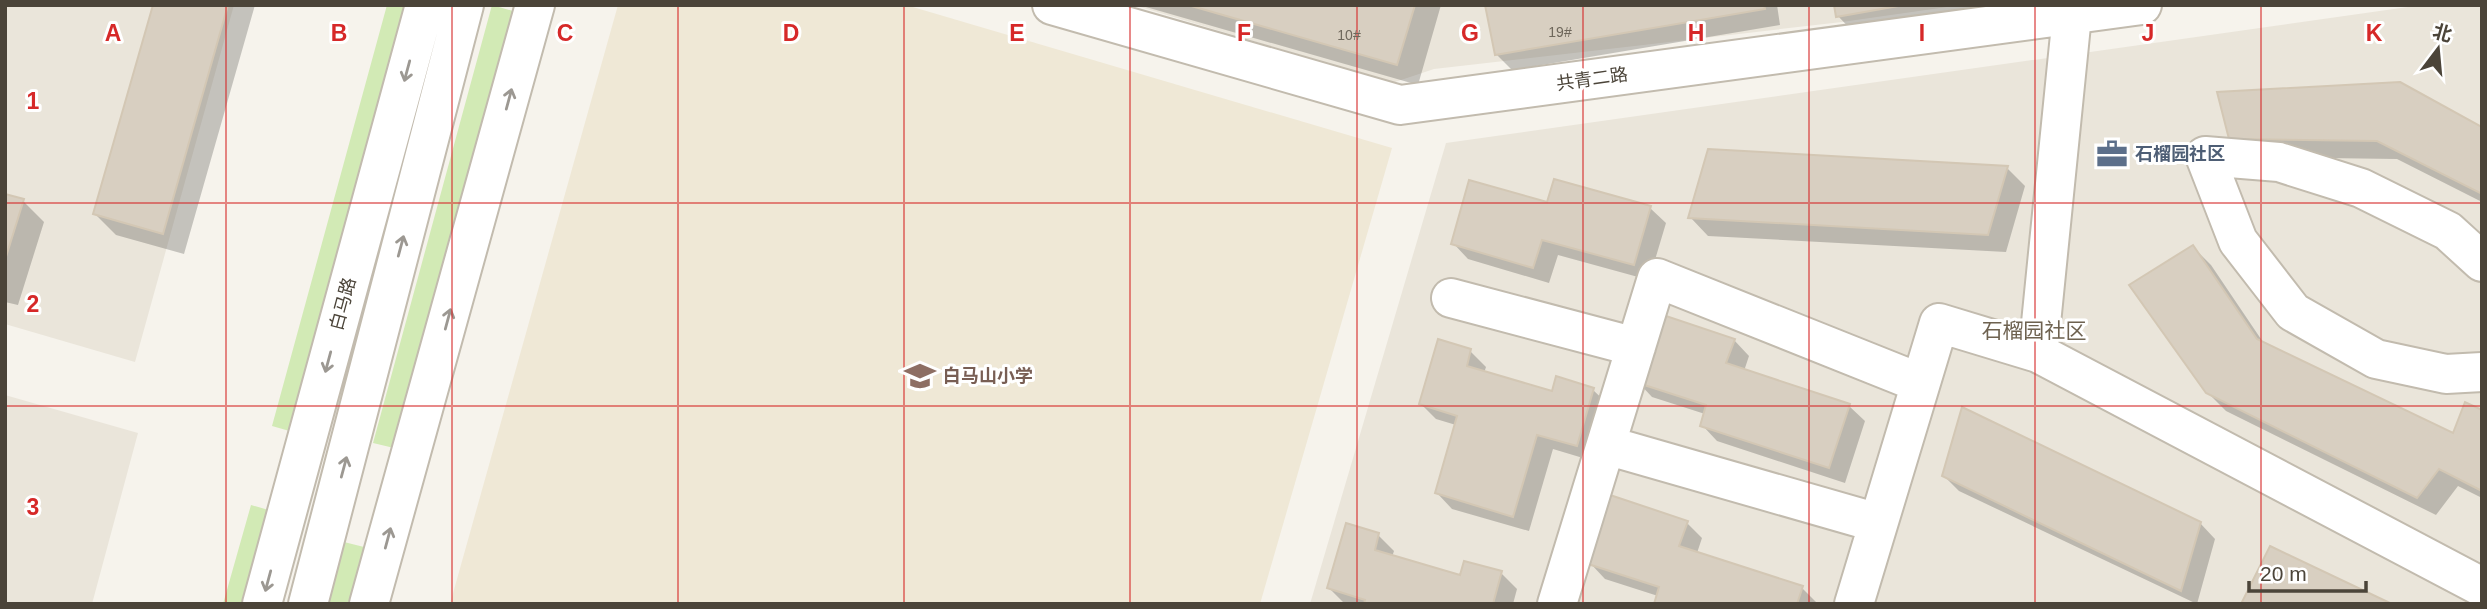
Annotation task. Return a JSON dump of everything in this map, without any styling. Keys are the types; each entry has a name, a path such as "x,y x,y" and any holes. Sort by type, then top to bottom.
{"street":[{"name":"白马路","path":"262,604 425,5"},
{"path":"308,604 464,5"},
{"path":"369,604 535,5"},
{"name":"共青二路","path":"1052,5 1400,104 2142,5"},
{"path":"2038,353 2072,15"},
{"path":"2482,262 2448,231 2361,188 2279,162 2205,156 2238,241 2293,312 2376,359 2446,374 2482,372"},
{"path":"1557,604 1657,278 1920,383"},
{"path":"1451,298 1636,347"},
{"path":"1854,604 1939,323 2038,353 2482,587"},
{"path":"1606,445 1878,523"}],"shaded area":[{"path":"5,5 234,5 135,362 5,324"},
{"name":"白马山小学","path":"618,5 906,5 1392,148 1260,604 450,604"},
{"path":"1134,5 1961,5 1842,22 1434,69 1392,83"},
{"path":"2422,5 2482,5 2482,604 1310,604 1446,143"},
{"path":"5,395 138,433 92,604 5,604"}],"green space":[{"path":"387,5 409,5 293,432 272,426"},
{"path":"492,5 513,11 394,448 373,443"},
{"path":"251,505 272,511 245,604 223,604"},
{"path":"344,542 364,547 348,604 326,604"}],"building":[{"path":"153,5 228,5 163,234 93,214"},
{"path":"1188,5 1415,5 1397,65"},
{"path":"1485,5 1764,5 1765,9 1495,55"},
{"path":"1834,5 1904,5 1836,17"},
{"path":"2400,82 2482,127 2482,194 2377,141 2229,139 2217,92"},
{"path":"1708,149 2008,166 1988,235 1688,218"},
{"path":"1554,179 1651,206 1634,265 1542,240 1533,268 1451,244 1469,180 1547,202"},
{"path":"5,194 24,199 5,260"},
{"path":"2193,245 2257,339 2453,433 2465,402 2482,410 2482,491 2439,469 2417,498 2206,393 2129,285"},
{"path":"1657,313 1735,339 1726,363 1850,404 1829,468 1700,426 1706,405 1635,382"},
{"path":"1438,339 1471,349 1467,366 1552,391 1556,376 1594,388 1577,446 1537,435 1513,517 1435,493 1457,416 1419,404"},
{"path":"1962,407 2201,522 2181,591 1942,476"},
{"path":"1610,495 1688,521 1679,546 1803,586 1797,604 1654,604 1659,587 1588,564"},
{"path":"1346,523 1379,533 1375,550 1460,575 1464,561 1502,571 1493,604 1364,604 1365,600 1327,588"},
{"path":"2270,546 2392,604 2241,604"}],"place":[{"name":"石榴园社区","path":"2112,154"},
{"name":"白马山小学","path":"920,376"}],"district":[{"name":"石榴园社区","path":"2034,330"}]}
